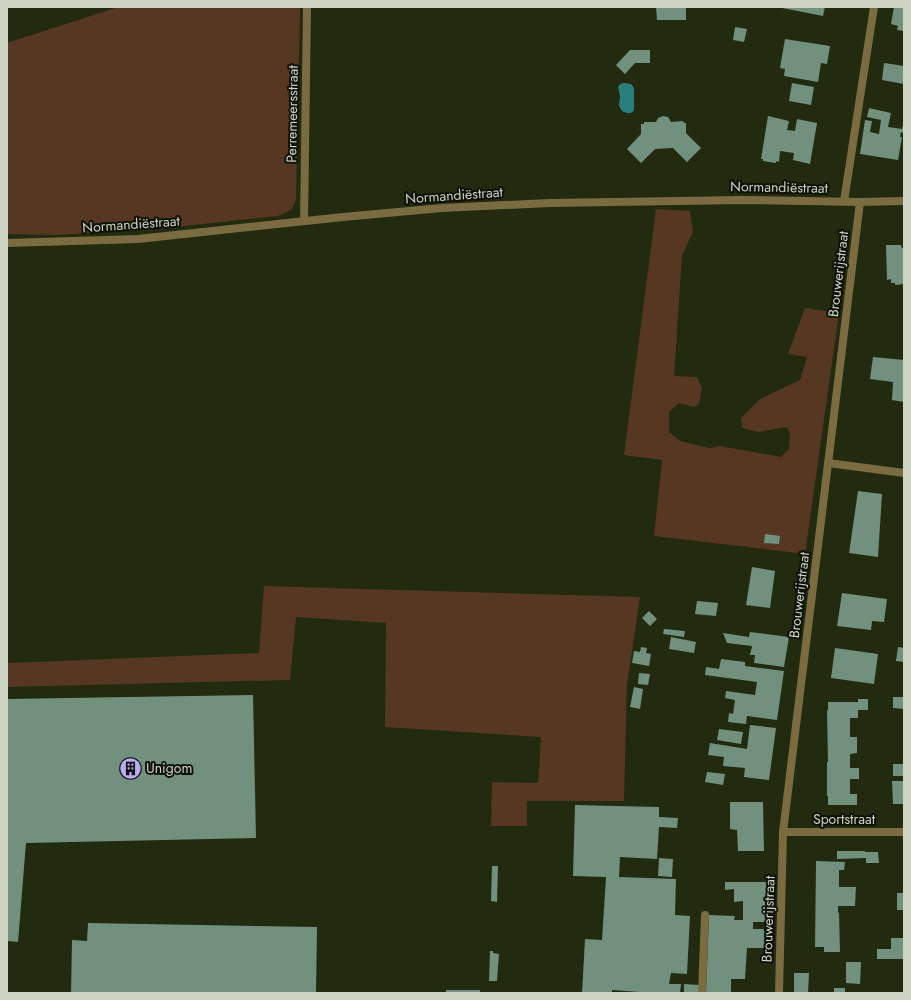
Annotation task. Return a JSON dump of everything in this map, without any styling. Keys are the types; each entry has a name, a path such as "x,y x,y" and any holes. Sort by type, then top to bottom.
{"street":[{"name":"Perremeersstraat","path":"304,221 307,7"},
{"path":"844,201 874,7"},
{"name":"Normandiëstraat","path":"7,243 138,238 442,208 550,203 742,200 860,202 904,201"},
{"name":"Brouwerijstraat","path":"779,993 783,832 860,202"},
{"path":"828,463 904,472"},
{"name":"Sportstraat","path":"783,832 904,832"},
{"path":"702,993 705,915"}],"shaded area":[{"path":"118,7 300,7 296,200 291,210 278,216 157,229 57,235 7,234 7,43"},
{"path":"656,209 690,211 693,232 682,255 674,376 697,377 702,388 699,404 694,407 679,403 669,412 669,432 680,441 709,448 720,446 781,457 789,449 790,434 787,427 758,432 742,428 741,418 760,399 800,380 807,357 788,354 805,308 839,313 805,554 654,536 662,460 624,455"},
{"path":"264,586 640,597 627,685 624,801 527,801 527,826 491,826 492,782 538,783 541,737 385,727 386,623 296,617 290,680 7,687 7,663 259,653"}],"water":[{"path":"620,84 631,84 634,88 634,110 630,113 622,111 619,106 620,96 618,87"}],"building":[{"path":"656,7 686,7 686,20 657,20"},
{"path":"777,7 825,7 823,16"},
{"path":"894,7 904,7 904,31 897,30 898,26 891,24"},
{"path":"735,27 747,29 744,42 733,40"},
{"path":"785,39 830,46 827,64 821,63 818,82 784,76 785,69 780,68"},
{"path":"630,50 650,50 650,63 635,63 625,74 616,65"},
{"path":"884,63 904,66 904,84 882,80"},
{"path":"792,83 814,87 811,105 789,101"},
{"path":"869,108 891,113 888,127 902,129 904,121 904,133 901,132 900,137 902,137 898,160 860,154 865,120 872,121 870,132 879,134 881,120 867,117"},
{"path":"663,116 668,117 671,122 683,121 686,123 686,133 701,148 687,162 673,148 655,149 641,163 627,149 641,134 641,124 644,124 644,122 656,122 658,118"},
{"path":"768,116 789,121 787,130 795,131 797,119 817,123 810,164 793,160 794,153 780,151 779,162 763,161 763,159 761,159"},
{"path":"886,245 901,245 902,248 904,248 904,284 895,285 895,283 891,283 891,279 887,280"},
{"path":"873,357 904,360 904,402 892,400 893,382 870,379"},
{"path":"858,491 882,494 878,557 849,553"},
{"path":"765,534 780,536 779,544 764,543"},
{"path":"752,567 775,571 770,608 746,605"},
{"path":"842,593 887,599 884,622 872,621 871,630 837,626"},
{"path":"697,601 718,603 716,616 695,614"},
{"path":"649,611 657,619 650,626 642,618"},
{"path":"664,629 685,631 684,637 663,634"},
{"path":"750,632 789,637 784,667 754,663 755,655 750,655 752,646 727,643 723,633 749,637"},
{"path":"671,637 696,642 694,653 669,649"},
{"path":"641,647 647,648 646,653 651,654 649,666 632,663 634,651 640,652"},
{"path":"898,647 904,648 904,662 896,661"},
{"path":"835,648 878,654 874,684 831,678"},
{"path":"721,659 745,662 745,666 784,671 777,720 747,716 746,724 728,722 729,713 733,714 735,700 725,698 726,691 755,695 757,682 705,675 706,667 719,669"},
{"path":"639,673 650,674 648,685 638,684"},
{"path":"634,687 643,689 640,709 630,707"},
{"name":"Unigom","path":"253,695 256,838 26,843 18,942 7,941 7,699"},
{"path":"893,697 904,697 904,709 893,708"},
{"path":"858,699 868,699 868,710 858,710 858,718 850,718 850,737 857,737 857,753 850,754 850,768 859,768 859,779 850,779 850,794 857,794 857,805 828,805 828,702 858,702"},
{"path":"750,725 776,728 769,780 744,777 745,768 723,766 724,757 708,755 710,743 747,749"},
{"path":"719,729 743,732 741,744 717,740"},
{"path":"893,764 904,764 904,776 893,776"},
{"path":"707,772 725,774 723,785 705,782"},
{"path":"892,781 904,781 904,804 893,804"},
{"path":"730,802 763,802 764,851 738,851 737,830 730,829"},
{"path":"575,805 659,807 659,817 678,818 677,828 659,827 657,859 620,857 619,877 676,879 675,915 690,916 687,974 671,973 669,984 681,984 680,993 612,990 612,993 582,993 585,939 602,940 606,877 573,876"},
{"path":"837,851 878,852 879,863 866,863 866,858 837,859"},
{"path":"659,858 673,859 672,877 658,876"},
{"path":"816,861 845,862 844,870 839,870 839,887 856,887 855,906 838,906 840,952 824,952 824,947 815,947"},
{"path":"492,866 498,866 497,902 491,901"},
{"path":"725,882 766,882 767,922 753,922 753,929 768,929 767,948 747,948 745,979 731,979 731,993 706,993 709,915 735,916 734,920 743,920 743,901 734,902 734,889 725,890"},
{"path":"897,893 904,893 904,910 897,910"},
{"path":"88,923 317,927 316,993 71,993 72,940 87,941"},
{"path":"891,938 904,938 904,959 877,959 877,949 891,949"},
{"path":"490,951 499,954 497,981 489,981"},
{"path":"846,962 861,962 860,984 846,983"},
{"path":"794,973 809,973 808,993 794,993"},
{"path":"684,984 699,985 699,993 684,993"},
{"path":"834,988 845,988 845,993 834,993"},
{"path":"446,990 480,990 480,993 446,993"}],"place":[{"name":"Unigom","path":"131,768"}]}
